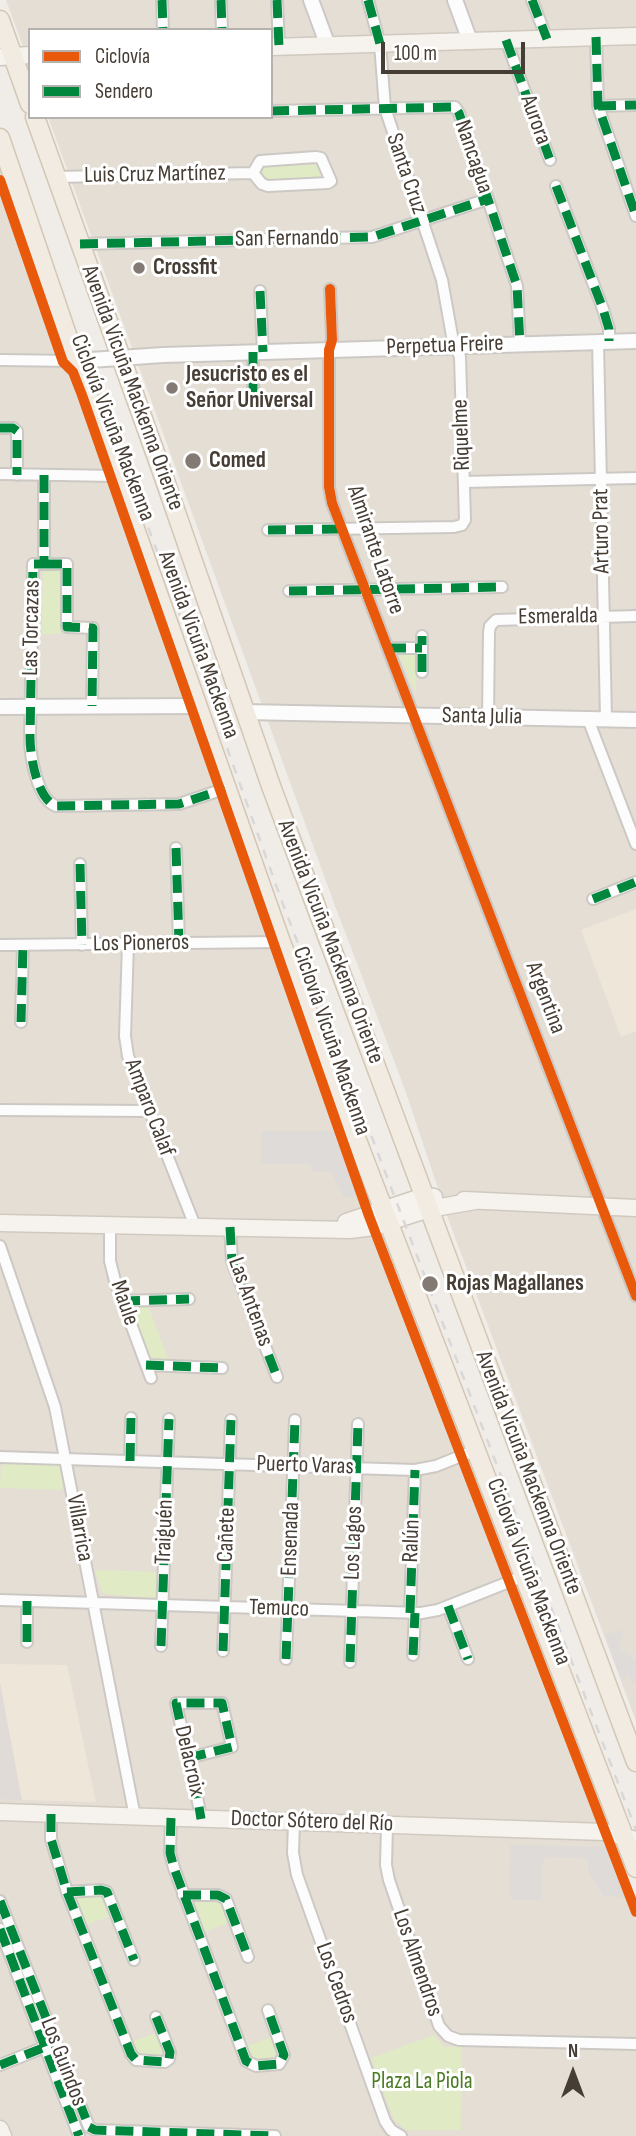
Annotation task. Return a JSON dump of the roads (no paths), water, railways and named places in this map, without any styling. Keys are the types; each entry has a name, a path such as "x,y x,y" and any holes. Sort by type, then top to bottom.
{"main road":[{"path":"0,20 28,98"},
{"path":"275,47 636,36"},
{"name":"Avenida Vicuña Mackenna Oriente","path":"36,119 245,712 636,1762"},
{"name":"Avenida Vicuña Mackenna","path":"0,138 6,172 281,942 524,1576 630,1838 636,1868"},
{"path":"0,1223 323,1228 386,1216 427,1203 475,1201 636,1208"},
{"name":"Doctor Sótero del Río","path":"0,1812 605,1832 630,1838"},
{"path":"0,2129 3,2136"}],"street":[{"path":"162,0 163,28"},
{"path":"221,0 222,28"},
{"path":"275,47 277,0"},
{"path":"311,0 328,46"},
{"name":"Santa Cruz","path":"368,0 380,44 385,108 442,280 452,336 457,346"},
{"path":"455,0 470,41"},
{"path":"533,0 547,39"},
{"path":"596,37 598,106 636,216"},
{"name":"Aurora","path":"506,40 550,160"},
{"path":"598,106 636,105"},
{"name":"Nancagua","path":"273,111 455,107 518,292 520,344"},
{"name":"Luis Cruz Martínez","path":"316,157 321,158 331,181 268,186 262,184 253,173 260,161 316,157"},
{"name":"Luis Cruz Martínez","path":"56,177 253,173"},
{"name":"Arturo Prat","path":"556,186 609,329 603,342 601,479 606,719"},
{"name":"San Fernando","path":"80,244 367,237 384,235 488,199"},
{"name":"Almirante Latorre","path":"330,289 332,340 329,350 329,487 332,503 415,715"},
{"path":"253,397 260,291"},
{"name":"Perpetua Freire","path":"75,361 258,352 636,341"},
{"name":"Riquelme","path":"342,529 454,527 462,524 465,518 464,482 460,361 457,346"},
{"path":"0,360 75,361"},
{"path":"0,428 13,428 17,431 17,475"},
{"path":"0,474 116,476"},
{"name":"Las Torcazas","path":"30,707 33,564 44,564 44,475"},
{"path":"464,482 636,478"},
{"path":"268,530 342,529"},
{"path":"44,564 67,564 67,627 93,628 92,706"},
{"path":"289,591 502,587"},
{"name":"Esmeralda","path":"488,717 489,632 492,623 504,619 636,616"},
{"path":"422,636 422,672"},
{"path":"388,648 422,648"},
{"path":"0,707 198,706"},
{"path":"30,707 32,762 44,796 53,805 172,805 227,788"},
{"name":"Santa Julia","path":"245,712 636,720"},
{"name":"Argentina","path":"415,715 636,1296"},
{"path":"588,719 636,844"},
{"path":"176,848 179,943"},
{"path":"80,864 82,944"},
{"path":"593,899 636,882"},
{"name":"Los Pioneros","path":"0,945 281,942"},
{"name":"Amparo Calaf","path":"128,944 126,1047 195,1226"},
{"path":"21,1023 23,945"},
{"path":"0,1110 150,1111"},
{"name":"Maule","path":"110,1225 110,1261 121,1300 150,1378"},
{"name":"Las Antenas","path":"230,1227 232,1261 277,1377"},
{"name":"Villarrica","path":"0,1246 48,1380 67,1459 135,1817"},
{"path":"121,1300 190,1299"},
{"path":"146,1366 222,1368"},
{"path":"130,1461 131,1418"},
{"name":"Traiguén","path":"161,1646 169,1419"},
{"name":"Cañete","path":"223,1651 232,1420"},
{"name":"Ensenada","path":"286,1659 295,1420"},
{"name":"Los Lagos","path":"350,1662 358,1424"},
{"name":"Puerto Varas","path":"0,1457 415,1470 436,1466 476,1450"},
{"name":"Ralún","path":"413,1655 415,1470"},
{"name":"Temuco","path":"0,1600 412,1613 432,1612 524,1576"},
{"path":"27,1601 27,1642"},
{"path":"448,1606 468,1659"},
{"name":"Delacroix","path":"188,1758 232,1747 222,1703 176,1703 201,1819"},
{"path":"51,1814 51,1839 67,1892 131,2054 138,2062 165,2062 170,2056 156,2017"},
{"path":"171,1818 171,1860 246,2061 256,2066 279,2063 284,2055 268,2010"},
{"name":"Los Cedros","path":"294,1822 293,1853 297,1875 385,2121 391,2130 401,2136"},
{"name":"Los Almendros","path":"387,1825 386,1865 389,1880 439,2025 447,2036 459,2040 636,2044"},
{"path":"67,1892 107,1892 134,1960"},
{"path":"183,1895 218,1895 226,1899 248,1958"},
{"name":"Los Guindos","path":"0,1901 79,2136"},
{"name":"Los Guindos","path":"0,1929 89,2127 95,2130 176,2134 275,2136"},
{"path":"0,2065 50,2045"}],"railway":[{"path":"100,392 281,899 636,1830"}],"place":[{"name":"Crossfit","path":"139,268"},
{"name":"Jesucristo es el Señor Universal","path":"172,388"},
{"name":"Comed","path":"193,461"},
{"name":"Rojas Magallanes","path":"430,1284"}],"park label":[{"name":"Plaza La Piola","path":"422,2082"}]}
